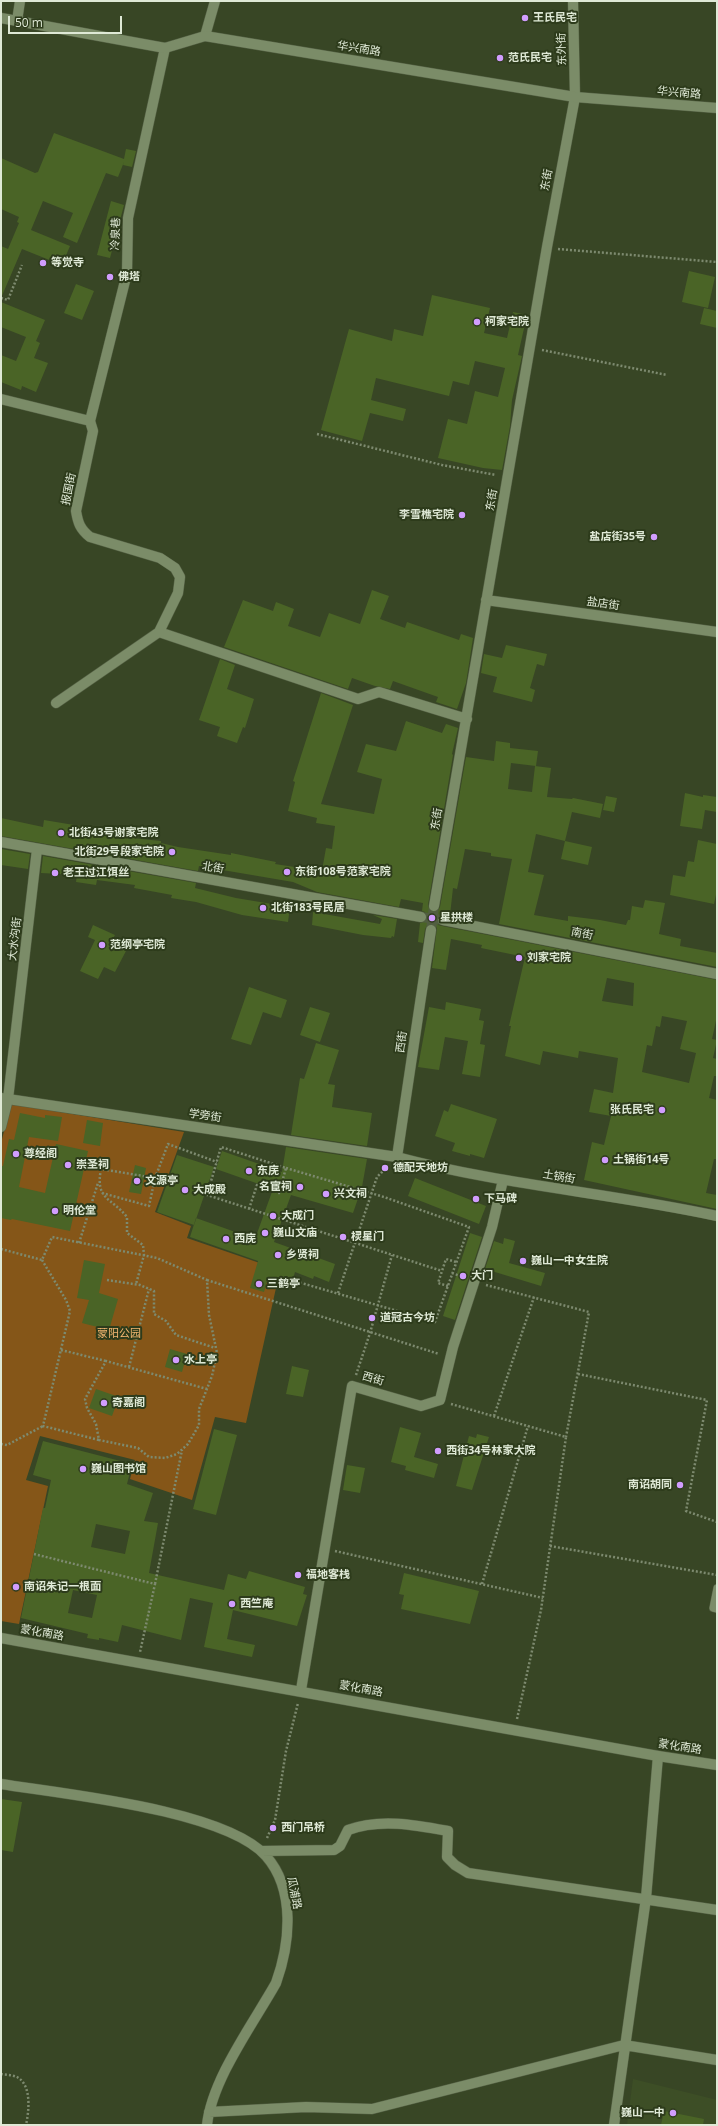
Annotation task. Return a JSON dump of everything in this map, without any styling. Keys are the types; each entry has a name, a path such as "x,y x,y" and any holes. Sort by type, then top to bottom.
{"street":[{"path":"17,20 20,1"},
{"path":"205,36 215,1"},
{"name":"东外街","path":"573,1 575,97"},
{"name":"华兴南路","path":"1,18 165,48 205,36 575,97 717,108"},
{"name":"冷泉巷","path":"90,421 127,273 128,218 165,48"},
{"name":"东街","path":"434,906 547,248 575,97"},
{"path":"1,400 90,421"},
{"name":"报国街","path":"90,421 93,430 76,511 78,524 82,531 90,537 160,558 175,568 180,577 178,593 158,632"},
{"name":"盐店街","path":"486,600 717,632"},
{"path":"56,703 158,632 358,699 379,692 466,719"},
{"name":"北街","path":"1,842 421,916"},
{"name":"大水沟街","path":"1,1127 37,849"},
{"name":"南街","path":"443,920 717,974"},
{"name":"西街","path":"395,1157 431,930"},
{"name":"学旁街","path":"5,1099 395,1157"},
{"name":"土锅街","path":"395,1157 502,1180 717,1216"},
{"path":"440,1400 450,1358 492,1227 502,1180"},
{"name":"西街","path":"301,1690 352,1386 421,1406 440,1400"},
{"name":"蒙化南路","path":"1,1638 301,1690 658,1756 717,1765"},
{"path":"614,2125 624,2045 646,1898 658,1756"},
{"name":"瓜浦路","path":"1,1784 137,1806 214,1826 250,1842 260,1851 278,1873 286,1902 287,1938 283,1964 276,1983 215,2090 208,2112 207,2125"},
{"path":"260,1851 334,1850 340,1846 348,1830 363,1824 411,1824 448,1831 447,1857 468,1874 646,1898 717,1910"},
{"path":"208,2112 306,2107 372,2108 624,2045 717,2060"}],"lane":[{"path":"717,1588 713,1608 717,1609"}],"path":[{"path":"547,248 717,262"},
{"path":"1,298 8,300 22,265"},
{"path":"530,348 668,375"},
{"path":"317,434 442,465 508,477"},
{"path":"102,1193 149,1206 155,1178 168,1144 217,1162"},
{"path":"298,1282 435,1322 469,1227 371,1193 221,1147 207,1195 442,1271"},
{"path":"338,1294 377,1177 387,1169 395,1157"},
{"path":"249,1209 257,1185 279,1193 286,1168"},
{"path":"79,1243 98,1183 100,1169 155,1178"},
{"path":"98,1183 102,1193 126,1217 127,1234 143,1245 144,1255 136,1284"},
{"path":"42,1260 52,1237 157,1258 207,1280 450,1358"},
{"path":"1,1249 42,1260 66,1300 70,1311 43,1426"},
{"path":"352,1386 370,1333 392,1255"},
{"path":"448,1286 438,1283 446,1259 456,1262"},
{"path":"107,1280 136,1284 154,1291 154,1314 166,1321 176,1335 216,1348"},
{"path":"1,1444 6,1446 43,1426 138,1448 149,1457 165,1458 177,1454 188,1444 199,1425 199,1409 212,1376 217,1353 209,1315 207,1280"},
{"path":"474,1281 589,1312 566,1437 543,1598 515,1729"},
{"path":"129,1367 149,1289"},
{"path":"494,1416 534,1297"},
{"path":"61,1350 207,1389"},
{"path":"99,1440 96,1424 87,1408 85,1399 106,1361"},
{"path":"578,1374 707,1400 686,1512 717,1522"},
{"path":"440,1400 566,1437"},
{"path":"482,1584 528,1426"},
{"path":"138,1662 182,1450"},
{"path":"550,1546 717,1575"},
{"path":"325,1549 543,1598"},
{"path":"34,1554 155,1584"},
{"path":"260,1851 275,1820 286,1751 301,1690"},
{"path":"1,2074 17,2077 24,2084 29,2099 26,2125"}],"shaded area":[{"name":"巍山一中","path":"633,2079 717,2100 717,2125 627,2125"}],"green space":[{"name":"蒙阳公园","path":"11,1104 184,1132 155,1212 191,1226 187,1238 280,1270 246,1423 215,1417 192,1500 130,1479 135,1460 40,1436 26,1480 48,1486 19,1624 1,1621 1,1143"}],"building":[{"path":"54,133 124,159 126,149 136,151 132,167 123,165 124,162 118,177 106,173 77,243 63,237 73,213 43,201 31,230 70,246 62,265 22,249 1,298 1,246 8,249 19,223 17,222 19,217 1,209 1,158 35,173 38,172"},
{"path":"111,201 124,205 110,258 97,255"},
{"path":"689,271 715,277 708,308 682,302"},
{"path":"76,284 94,291 82,320 64,313"},
{"path":"432,295 490,308 484,333 507,338 513,312 527,315 518,355 522,356 512,400 510,426 502,470 483,468 438,458 448,419 467,424 475,391 498,397 505,368 475,361 469,385 453,381 449,396 376,378 371,400 406,409 403,421 370,413 362,441 321,430 349,329 392,341 394,329 423,336"},
{"path":"1,302 45,320 36,341 40,343 34,358 48,363 36,392 22,386 21,390 1,382 1,355 16,361 26,337 1,327"},
{"path":"704,308 717,311 717,328 700,324"},
{"path":"372,590 389,596 380,619 405,628 407,622 459,640 461,634 473,638 466,683 457,709 436,702 438,697 393,681 390,689 375,686 352,678 348,689 224,647 243,600 273,611 276,602 294,609 288,626 320,637 329,613 360,624"},
{"path":"506,645 547,654 544,666 537,664 530,688 535,690 532,702 493,692 497,677 481,673 484,654 502,658"},
{"path":"220,659 235,665 227,689 254,699 245,728 243,727 237,743 217,736 220,727 199,720"},
{"path":"321,693 353,705 321,804 374,814 382,779 357,772 366,744 396,751 406,721 442,733 446,724 458,728 452,754 428,905 430,911 437,912 440,907 466,757 494,761 496,741 510,743 510,748 538,751 536,766 511,763 508,789 532,792 535,766 551,768 547,797 573,798 603,804 600,818 572,812 565,841 536,834 528,872 544,875 534,915 568,921 568,916 626,925 628,920 630,920 632,906 643,908 645,900 665,903 659,934 681,939 680,946 717,953 717,967 499,924 512,859 491,856 491,853 465,849 457,889 453,888 450,915 441,914 437,919 438,925 717,980 717,1016 712,1039 717,1040 713,1058 717,1059 717,1076 714,1076 709,1098 717,1100 717,1159 714,1159 706,1193 717,1195 717,1209 584,1180 592,1142 604,1145 611,1116 589,1112 594,1089 613,1093 618,1058 579,1051 578,1058 543,1051 540,1065 505,1056 511,1026 509,1026 525,957 481,948 482,945 451,939 446,970 432,968 437,928 435,925 428,924 425,929 423,943 418,942 420,923 426,921 427,918 425,912 422,911 423,903 401,899 399,907 317,892 293,882 199,866 198,871 1,836 1,818 43,827 44,820 104,830 103,835 161,841 161,843 178,847 231,855 231,853 276,862 275,864 301,868 321,876 326,848 332,849 335,826 316,823 317,818 288,811 295,782 293,781","holes":["607,978 634,983 633,1006 602,1001","662,1016 687,1021 680,1049 696,1053 689,1083 642,1072 647,1045 652,1046 656,1026 660,1027"]},
{"path":"685,793 703,797 703,795 717,797 717,812 705,810 702,829 680,826"},
{"path":"606,796 617,798 614,812 603,810"},
{"path":"698,840 717,844 717,890 714,904 670,895 673,875 685,877 688,861 694,862"},
{"path":"565,841 592,847 588,865 561,859"},
{"path":"1,849 30,854 28,869 1,865"},
{"path":"43,856 196,883 195,888 236,898 290,907 288,922 242,915 196,902 171,898 172,895 134,888 135,885 97,880 96,885 76,882 77,875 41,873"},
{"path":"313,912 380,924 382,919 373,915 397,919 394,937 363,935 312,925"},
{"path":"93,925 115,935 110,943 126,951 115,972 104,967 98,979 80,971 95,940 88,937"},
{"path":"249,987 287,1000 281,1018 263,1012 251,1045 231,1039"},
{"path":"446,1002 481,1009 479,1020 484,1021 480,1044 485,1045 480,1077 462,1074 468,1041 445,1037 439,1070 418,1067 429,1007 445,1010"},
{"path":"310,1007 330,1013 320,1042 300,1035"},
{"path":"316,1043 339,1050 328,1084 335,1085 332,1107 372,1113 367,1146 291,1135 300,1078 304,1079"},
{"path":"451,1104 497,1119 484,1158 452,1151 455,1143 435,1136 444,1110 448,1112"},
{"path":"20,1113 45,1118 45,1115 62,1117 58,1141 29,1137 19,1187 45,1193 56,1144 88,1151 70,1231 1,1218 1,1166 3,1166 9,1139 14,1140"},
{"path":"87,1120 103,1123 100,1146 83,1143"},
{"path":"286,1147 367,1159 362,1187 353,1213 291,1195 274,1242 335,1264 329,1282 314,1276 313,1279 295,1272 290,1289 267,1282 264,1292 250,1288 258,1261 190,1237 196,1218 255,1239 273,1189 216,1169 222,1151 282,1172"},
{"name":"大成殿","path":"177,1155 214,1167 194,1225 157,1212"},
{"name":"文源亭","path":"135,1165 146,1168 141,1194 129,1192"},
{"path":"415,1178 486,1206 479,1224 408,1196"},
{"path":"470,1233 482,1237 455,1320 443,1316"},
{"path":"504,1238 515,1241 509,1263 545,1273 541,1286 485,1269 494,1241 503,1244"},
{"path":"84,1260 105,1264 99,1293 118,1299 109,1330 82,1323 89,1300 77,1298"},
{"name":"水上亭","path":"170,1349 187,1354 182,1372 165,1367"},
{"path":"292,1366 309,1370 303,1397 286,1394"},
{"name":"奇嘉阁","path":"96,1389 119,1397 112,1416 89,1408"},
{"path":"400,1427 421,1433 414,1457 438,1464 434,1478 405,1470 406,1466 391,1462"},
{"path":"214,1429 237,1435 216,1515 193,1509"},
{"path":"477,1434 489,1437 472,1490 456,1486 469,1436 476,1438"},
{"path":"43,1441 132,1464 127,1484 153,1493 144,1521 158,1523 149,1573 224,1590 228,1574 246,1579 249,1571 305,1587 303,1594 307,1595 297,1626 233,1610 227,1639 255,1645 252,1657 204,1647 213,1603 190,1598 181,1640 122,1625 118,1642 99,1638 99,1640 87,1638 88,1634 21,1618 43,1508 45,1508 51,1480 33,1475","holes":["96,1524 130,1531 125,1554 91,1547","73,1590 97,1595 92,1618 68,1613"]},
{"path":"347,1465 365,1468 360,1493 343,1490"},
{"path":"404,1573 479,1591 470,1624 401,1609 404,1595 399,1594"},
{"path":"1,1799 22,1802 13,1852 1,1850"},
{"path":"664,2111 704,2119 703,2125 661,2125"}],"tunnel":[{"path":"431,930 434,906"},
{"path":"421,917 443,920"}],"place":[{"name":"王氏民宅","path":"525,18"},
{"name":"范氏民宅","path":"500,58"},
{"name":"等觉寺","path":"43,263"},
{"name":"佛塔","path":"110,277"},
{"name":"柯家宅院","path":"477,322"},
{"name":"李雪樵宅院","path":"462,515"},
{"name":"盐店街35号","path":"654,537"},
{"name":"北街43号谢家宅院","path":"61,833"},
{"name":"北街29号段家宅院","path":"172,852"},
{"name":"东街108号范家宅院","path":"287,872"},
{"name":"老王过江饵丝","path":"55,873"},
{"name":"北街183号民居","path":"263,908"},
{"name":"星拱楼","path":"432,918"},
{"name":"范纲亭宅院","path":"102,945"},
{"name":"刘家宅院","path":"519,958"},
{"name":"张氏民宅","path":"662,1110"},
{"name":"尊经阁","path":"16,1154"},
{"name":"土锅街14号","path":"605,1160"},
{"name":"崇圣祠","path":"68,1165"},
{"name":"德配天地坊","path":"385,1168"},
{"name":"东庑","path":"249,1171"},
{"name":"文源亭","path":"137,1181"},
{"name":"名宦祠","path":"300,1187"},
{"name":"大成殿","path":"185,1190"},
{"name":"兴文祠","path":"326,1194"},
{"name":"下马碑","path":"476,1199"},
{"name":"明伦堂","path":"55,1211"},
{"name":"大成门","path":"273,1216"},
{"name":"巍山文庙","path":"265,1233"},
{"name":"棂星门","path":"343,1237"},
{"name":"西庑","path":"226,1239"},
{"name":"乡贤祠","path":"278,1255"},
{"name":"巍山一中女生院","path":"523,1261"},
{"name":"大门","path":"463,1276"},
{"name":"三鹤亭","path":"259,1284"},
{"name":"道冠古今坊","path":"372,1318"},
{"name":"水上亭","path":"176,1360"},
{"name":"奇嘉阁","path":"104,1403"},
{"name":"西街34号林家大院","path":"438,1451"},
{"name":"巍山图书馆","path":"83,1469"},
{"name":"南诏胡同","path":"680,1485"},
{"name":"福地客栈","path":"298,1575"},
{"name":"南诏朱记一根面","path":"16,1587"},
{"name":"西竺庵","path":"232,1604"},
{"name":"西门吊桥","path":"273,1828"},
{"name":"巍山一中","path":"673,2113"}]}
